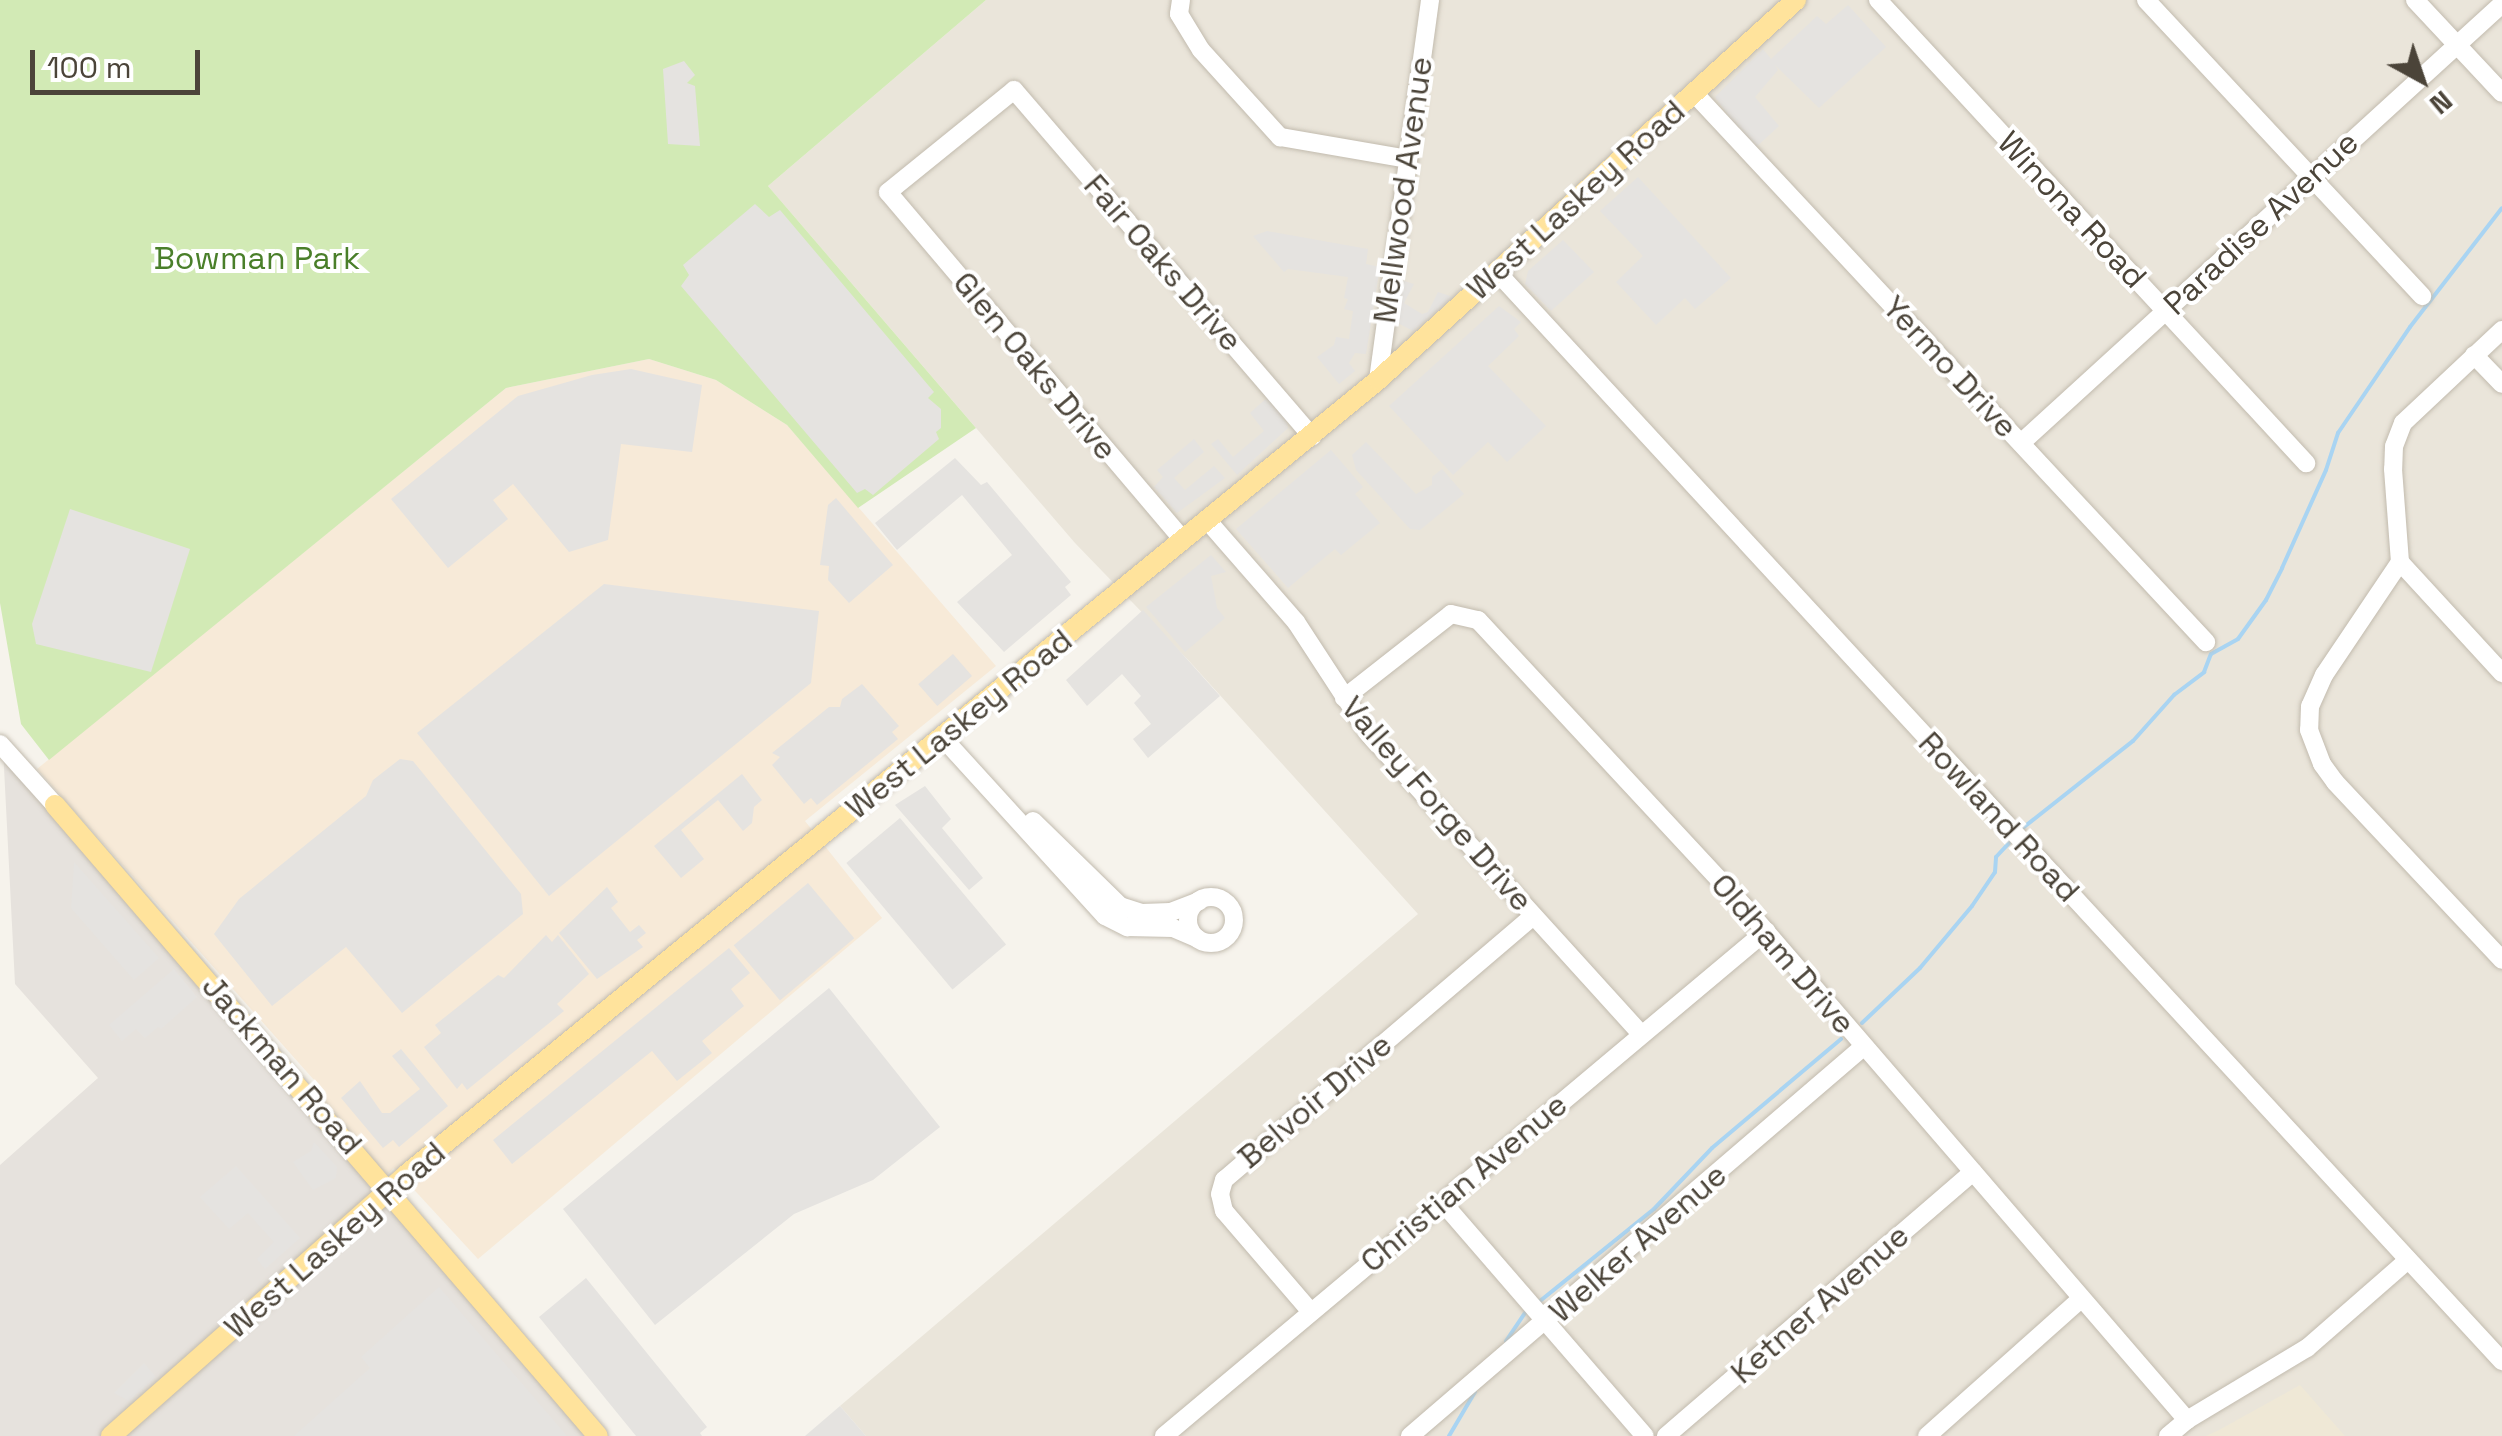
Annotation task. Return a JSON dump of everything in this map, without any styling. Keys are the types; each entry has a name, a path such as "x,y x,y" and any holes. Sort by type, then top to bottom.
{"main road":[{"name":"West Laskey Road","path":"111,1436 389,1190 1378,380 1796,0"},
{"name":"Jackman Road","path":"55,805 598,1436"}],"street":[{"path":"1181,0 1179,14 1201,50 1280,137 1407,159"},
{"name":"Mellwood Avenue","path":"1378,380 1430,0"},
{"name":"Winona Road","path":"1878,0 2306,463"},
{"path":"2146,0 2422,296"},
{"path":"2415,0 2502,93"},
{"name":"Paradise Avenue","path":"2020,443 2502,4"},
{"name":"Glen Oaks Drive","path":"1014,90 888,192 1183,540"},
{"name":"Fair Oaks Drive","path":"1014,90 1312,436"},
{"name":"Yermo Drive","path":"1694,93 2206,642"},
{"name":"Rowland Road","path":"1496,272 2502,1361"},
{"path":"2502,330 2410,414 2398,433 2393,469 2400,562 2324,675 2310,706 2309,730 2322,764 2502,960"},
{"path":"2474,355 2502,384"},
{"name":"Valley Forge Drive","path":"1207,520 1296,622 1370,734 1641,1034"},
{"path":"2400,562 2502,673"},
{"name":"Oldham Drive","path":"1344,698 1451,614 1478,620 1766,931 2186,1420"},
{"path":"947,733 1120,906 1142,912 1171,912 1212,897 1224,901 1234,918 1231,932 1221,941 1197,938 1173,928 1127,927 1105,916 947,733"},
{"name":"Jackman Road","path":"0,744 55,805"},
{"path":"1197,938 1188,919 1199,901"},
{"name":"Belvoir Drive","path":"1311,1312 1224,1211 1220,1194 1224,1180 1534,916"},
{"name":"Christian Avenue","path":"1164,1436 1766,931"},
{"name":"Welker Avenue","path":"1410,1436 1863,1047"},
{"name":"Ketner Avenue","path":"1666,1436 1973,1172"},
{"path":"1443,1203 1644,1436"},
{"path":"2168,1436 2186,1420 2292,1360 2408,1260"},
{"path":"1926,1436 2081,1299"}],"shaded area":[{"path":"986,0 2502,0 2502,1436 866,1436 840,1406 1418,914 1190,662 1075,543 768,186"},
{"path":"1848,5 1886,47 1819,108 1775,65 1778,70 1755,97 1779,126 1753,150 1715,97 1763,49 1771,59 1817,16 1826,24"},
{"path":"684,61 695,75 687,83 695,86 700,146 668,144 663,69"},
{"path":"1638,177 1731,278 1695,309 1685,298 1656,325 1616,282 1643,256 1600,211"},
{"path":"755,204 769,217 780,210 934,392 928,398 941,409 941,428 936,432 939,439 873,495 865,489 857,493 681,286 689,275 683,265"},
{"path":"1267,231 1368,249 1366,264 1380,267 1366,354 1355,353 1349,363 1355,371 1339,384 1317,357 1334,345 1336,337 1349,339 1353,311 1344,309 1348,277 1288,269 1284,272 1253,236"},
{"path":"1563,240 1594,272 1551,311 1525,284 1528,271"},
{"path":"1395,278 1414,284 1404,303 1422,314 1428,312 1438,292 1453,297 1413,331 1390,319"},
{"path":"1499,306 1521,322 1514,329 1519,336 1488,366 1546,426 1507,462 1488,442 1453,475 1389,406"},
{"path":"649,359 716,380 787,425 996,666 805,821 882,918 478,1259 394,1168 272,1276 200,1197 323,1090 37,769 506,388"},
{"path":"631,369 702,385 692,452 621,444 608,540 569,552 513,484 493,500 508,519 448,568 391,499 518,396 592,375"},
{"path":"1269,396 1286,418 1288,428 1237,475 1211,444 1218,439 1233,457 1264,431 1250,413"},
{"path":"1194,439 1204,452 1174,478 1185,490 1214,466 1225,478 1177,513 1154,487 1163,477 1157,470"},
{"path":"1366,442 1416,494 1432,485 1432,477 1442,469 1464,494 1420,530 1410,529 1356,470 1352,455"},
{"path":"1331,450 1363,487 1355,494 1380,523 1341,555 1335,549 1288,588 1236,529"},
{"path":"955,458 981,485 987,482 1071,582 1065,587 1071,595 1004,652 957,602 1012,555 962,495 897,550 875,523"},
{"path":"836,498 893,565 849,603 828,580 829,566 820,565 828,505"},
{"path":"70,509 190,549 151,672 36,644 32,624"},
{"path":"1211,555 1226,572 1211,576 1217,608 1225,618 1185,652 1146,607"},
{"path":"604,584 819,611 811,683 549,896 417,733"},
{"path":"1143,610 1220,696 1148,758 1133,739 1151,724 1134,703 1141,696 1122,674 1087,706 1066,680"},
{"path":"953,654 972,676 937,706 918,684"},
{"path":"862,684 899,726 892,732 898,739 817,805 811,798 804,804 772,765 780,757 772,753 829,707 840,707 842,699"},
{"path":"3,748 598,1436 0,1436 0,1165 98,1078 15,984"},
{"path":"400,759 413,761 521,894 523,914 402,1013 346,947 272,1006 214,934 239,899 366,796 373,780"},
{"path":"742,774 762,800 754,807 752,823 743,831 718,800 681,830 704,859 681,878 654,846"},
{"path":"925,786 951,819 942,828 983,878 969,890 895,805"},
{"path":"900,818 1006,944 952,989 846,863"},
{"path":"74,862 159,958 134,980 71,908"},
{"path":"808,883 854,938 780,1001 734,945"},
{"path":"607,887 618,902 611,908 630,932 639,925 646,933 637,940 643,947 597,979 559,933"},
{"path":"546,935 552,942 558,935 589,974 557,1004 564,1011 467,1090 462,1083 457,1089 424,1047 441,1033 435,1025 498,975 504,978"},
{"path":"729,948 750,973 731,989 744,1006 702,1041 712,1053 677,1081 652,1051 512,1164 493,1140"},
{"path":"174,969 197,997 161,1029 158,1027 145,1038 136,1029 122,1041 109,1025"},
{"path":"829,988 940,1127 873,1180 794,1214 655,1325 563,1209"},
{"path":"401,1049 448,1106 399,1147 393,1140 383,1148 341,1098 360,1081 382,1113 390,1113 420,1089 392,1056"},
{"path":"314,1142 337,1167 336,1178 313,1190 293,1162 311,1151"},
{"path":"236,1166 300,1238 265,1269 257,1259 274,1242 248,1213 229,1229 200,1197"},
{"path":"586,1278 707,1427 700,1433 702,1436 636,1436 539,1317"},
{"path":"439,1287 567,1436 294,1436 370,1368 361,1357"},
{"path":"144,1363 156,1377 129,1401 114,1393"},
{"path":"2300,1385 2345,1436 2206,1436 2219,1430"},
{"path":"840,1406 866,1436 805,1436"}],"green space":[{"name":"Bowman Park","path":"0,0 986,0 768,186 976,428 858,508 787,425 716,380 649,359 506,388 49,760 21,724 0,603"}],"waterway":[{"path":"2024,827 2133,741 2174,695 2204,672 2211,654 2238,639 2266,600 2282,568 2326,470 2338,433 2410,327 2502,208"},
{"path":"1862,1023 1920,968 1972,906 1995,872 1996,857 2009,843"},
{"path":"1540,1301 1654,1209 1712,1148 1841,1039"},
{"path":"1506,1341 1525,1313"},
{"path":"1449,1436 1475,1392"}]}
